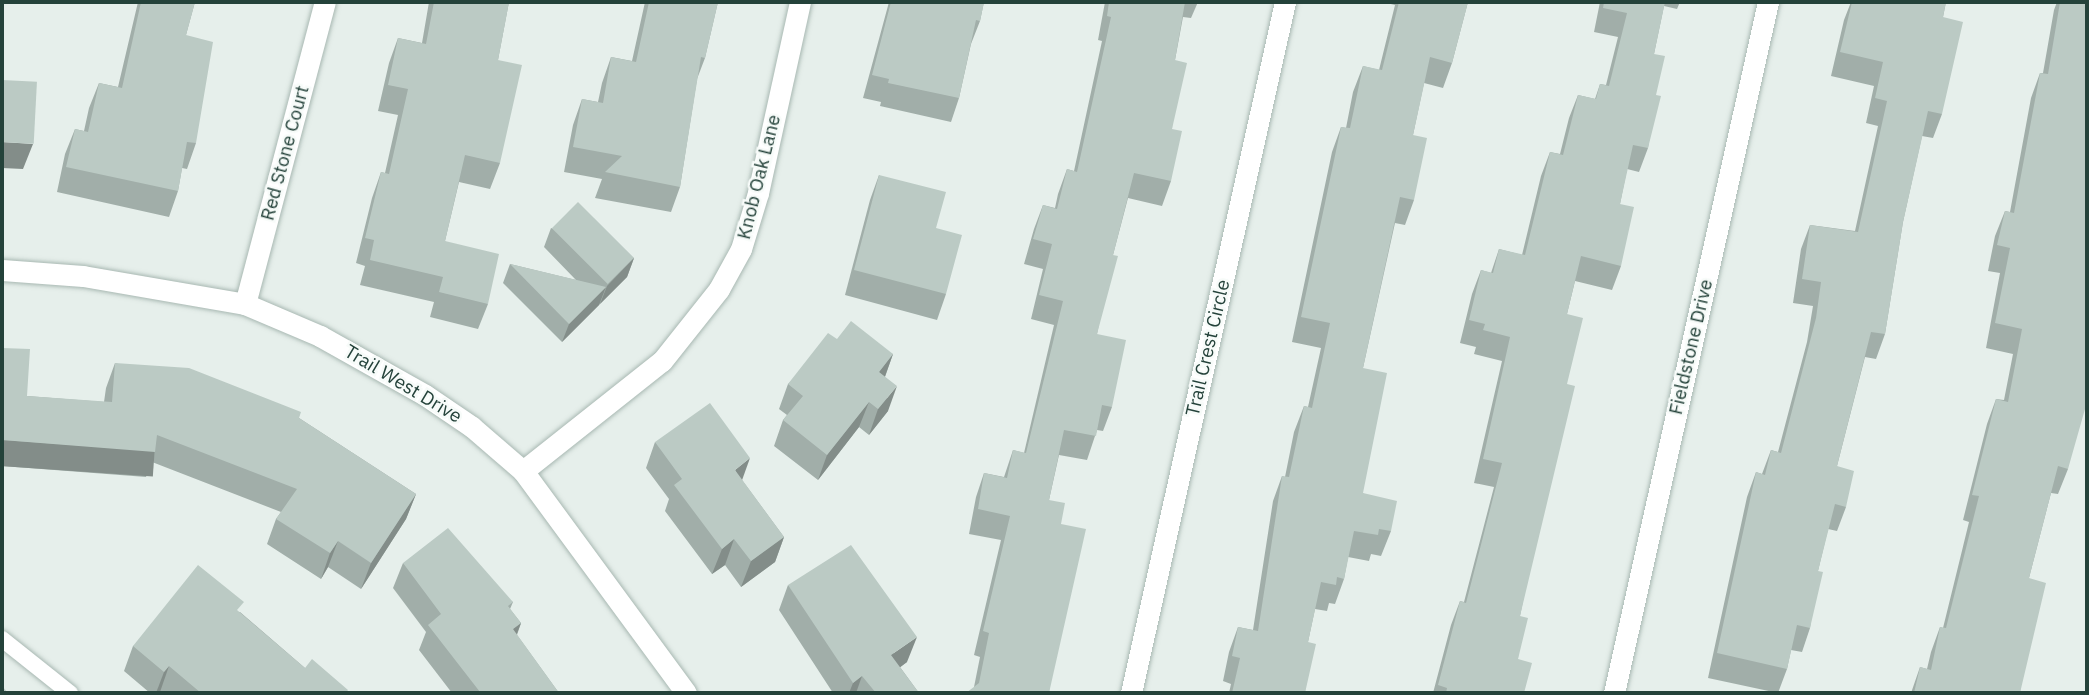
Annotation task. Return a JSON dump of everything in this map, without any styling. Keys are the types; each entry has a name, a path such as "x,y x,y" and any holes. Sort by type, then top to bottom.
{"street":[{"name":"Red Stone Court","path":"245,304 325,2"},
{"name":"Knob Oak Lane","path":"523,471 662,361 719,289 741,249 758,193 800,2"},
{"name":"Trail Crest Circle","path":"1131,693 1285,2"},
{"name":"Fieldstone Drive","path":"1614,693 1768,2"},
{"name":"Trail West Drive","path":"2,270 109,280 245,304 320,336 425,395 472,426 523,471 686,693"}],"lane":[{"path":"2,639 70,693"}],"building":[{"path":"141,2 195,2 186,35 213,42 196,143 187,142 178,191 66,167 75,129 88,132 99,83 122,88"},
{"path":"434,2 509,2 498,60 522,65 500,163 465,155 445,241 499,254 488,304 439,292 443,277 370,260 374,240 365,238 381,172 389,174 408,89 388,85 398,38 426,44"},
{"path":"649,2 718,2 705,58 701,57 680,187 605,172 622,156 573,147 582,99 603,103 611,57 636,62"},
{"path":"891,2 984,2 980,21 976,20 959,98 888,83 889,79 872,75"},
{"path":"1109,2 1185,2 1175,60 1187,63 1172,129 1182,131 1171,181 1134,173 1113,255 1118,256 1097,334 1126,340 1112,407 1102,405 1096,436 1064,430 1049,500 1065,503 1061,524 1086,529 1049,693 966,693 979,683 989,633 983,631 1010,516 978,509 984,473 1007,478 1013,450 1026,453 1063,301 1039,295 1052,244 1033,239 1043,205 1057,209 1067,169 1077,172 1111,17 1107,16"},
{"path":"1399,2 1468,2 1452,63 1430,57 1413,135 1427,138 1414,200 1400,197 1363,368 1387,373 1363,493 1397,501 1391,531 1379,529 1378,535 1354,531 1344,579 1337,577 1336,585 1321,582 1308,642 1316,644 1305,693 1232,693 1240,658 1232,656 1238,627 1258,631 1282,476 1289,477 1304,406 1312,408 1330,323 1301,317 1341,127 1350,128 1363,66 1382,70"},
{"path":"1604,2 1665,2 1654,54 1665,56 1656,95 1661,96 1648,148 1633,145 1620,204 1634,207 1621,266 1581,256 1567,314 1583,318 1567,384 1575,386 1520,616 1528,618 1518,659 1532,663 1524,693 1446,693 1447,688 1438,685 1460,601 1466,603 1502,463 1483,459 1510,337 1483,330 1485,324 1469,320 1481,270 1493,273 1499,249 1525,255 1550,152 1563,155 1578,95 1596,99 1600,84 1609,86 1627,13 1603,8"},
{"path":"1852,2 1946,2 1943,17 1963,22 1942,114 1928,111 1903,222 1885,334 1871,332 1837,466 1854,471 1846,507 1835,504 1818,571 1823,572 1810,628 1797,625 1787,669 1717,653 1756,472 1765,475 1771,450 1781,453 1816,318 1821,282 1802,279 1810,225 1858,232 1887,101 1875,98 1883,62 1840,52"},
{"path":"2060,2 2087,2 2087,402 2068,469 2058,466 2029,578 2046,583 2020,693 1914,693 1920,667 1931,670 1940,627 1946,628 1979,496 1972,495 1996,399 2008,402 2022,329 1995,323 2010,248 1997,245 2005,211 2014,213 2040,73 2048,74"},
{"path":"2,80 37,82 34,144 2,142"},
{"path":"879,175 946,192 936,228 962,235 946,294 854,270"},
{"path":"578,202 634,258 608,284 552,228"},
{"path":"510,264 606,287 569,324"},
{"path":"851,321 893,354 879,372 897,386 878,409 869,402 827,455 783,420 803,396 788,384 828,333 837,339"},
{"path":"2,348 30,349 27,396 112,402 115,363 189,368 301,412 299,418 416,494 371,563 338,541 330,553 276,519 297,489 157,435 155,452 2,440"},
{"path":"710,403 750,458 735,470 784,537 751,561 734,539 722,549 674,485 682,479 655,442"},
{"path":"448,528 513,602 508,606 521,623 513,629 559,693 478,693 480,692 428,625 441,614 403,563"},
{"path":"851,545 917,637 891,655 919,693 876,693 862,676 853,683 788,585"},
{"path":"198,565 244,602 237,610 305,668 312,659 348,690 346,693 201,693 169,666 164,672 133,646"}]}
